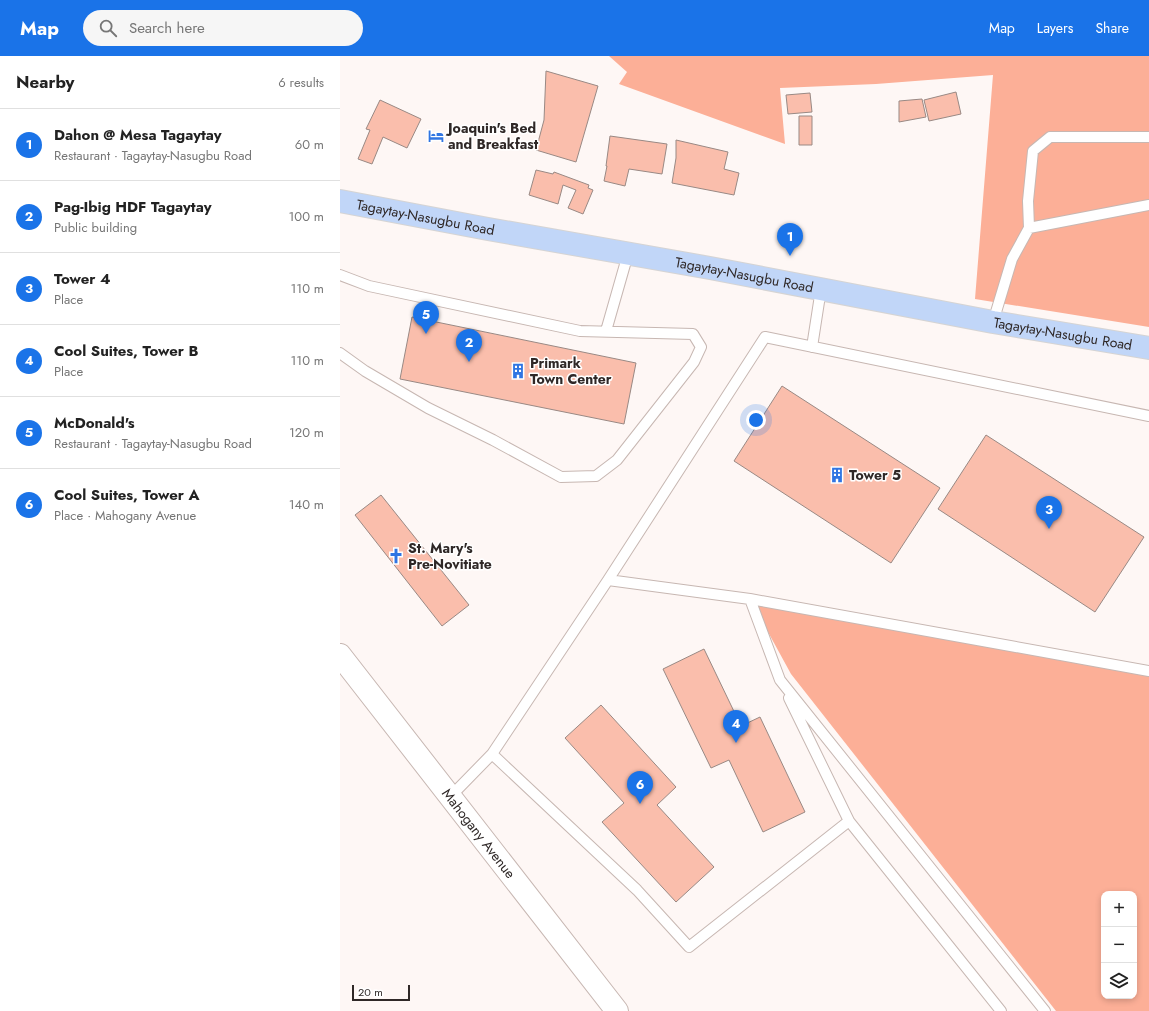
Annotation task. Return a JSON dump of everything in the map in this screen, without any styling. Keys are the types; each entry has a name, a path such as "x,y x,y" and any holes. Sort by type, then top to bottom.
{"main road":[{"name":"Tagaytay-Nasugbu Road","path":"340,202 821,289 993,322 1149,348"},
{"name":"Mahogany Avenue","path":"340,655 617,1011"}],"lane":[{"path":"993,322 1012,259 1029,228 1028,201 1033,151 1050,137 1149,137"},
{"path":"1029,228 1149,205"},
{"path":"606,331 628,254"},
{"path":"340,275 369,286 580,331 693,334 701,347 694,362 617,460 596,476 561,477 422,404 365,371 340,353"},
{"path":"812,347 821,289"},
{"path":"450,797 492,754 608,580 765,337 1149,416"},
{"path":"608,580 750,599 1149,671"},
{"path":"750,599 780,680 850,821 1001,1011"},
{"path":"780,680 1045,1011"},
{"path":"492,754 637,890 689,947 850,821"}],"shaded area":[{"path":"609,56 1149,56 1149,327 975,299 993,75 876,84 780,88 785,144 619,84 627,72"},
{"path":"750,599 1149,671 1149,1011 1056,1011 791,674"}],"building":[{"path":"546,71 598,86 576,162 536,150 544,120"},
{"path":"956,92 961,114 929,121 924,100"},
{"path":"810,93 812,112 788,114 786,95"},
{"path":"922,99 926,117 899,122 899,101"},
{"path":"380,100 421,119 407,148 383,137 372,164 358,159 370,130 366,129"},
{"path":"799,116 812,116 812,145 799,145"},
{"path":"610,136 667,144 662,174 629,169 625,186 604,181"},
{"path":"676,140 728,152 724,169 739,173 734,195 672,183 676,158"},
{"path":"536,170 553,174 554,172 589,185 588,188 593,190 583,214 568,208 576,190 563,185 558,204 529,195"},
{"name":"Primark Town Center","path":"412,317 636,363 624,424 400,379"},
{"name":"Tower 5","path":"782,386 940,488 891,563 734,461"},
{"path":"986,435 1144,537 1095,612 938,509"},
{"path":"381,495 469,605 442,626 355,515"},
{"path":"704,649 741,726 760,717 805,812 763,832 729,760 711,768 663,669"},
{"path":"601,705 676,787 657,805 714,867 676,902 602,822 624,803 565,738"}],"place":[{"name":"Joaquin's Bed and Breakfast","path":"436,136"},
{"name":"Dahon @ Mesa Tagaytay","path":"790,256"},
{"name":"McDonald's","path":"426,334"},
{"name":"Pag-Ibig HDF Tagaytay","path":"469,362"},
{"name":"Primark Town Center","path":"518,371"},
{"name":"Tower 5","path":"837,475"},
{"name":"Tower 4","path":"1049,529"},
{"name":"St. Mary's Pre-Novitiate","path":"396,556"},
{"name":"Cool Suites, Tower B","path":"736,743"},
{"name":"Cool Suites, Tower A","path":"640,804"}]}
